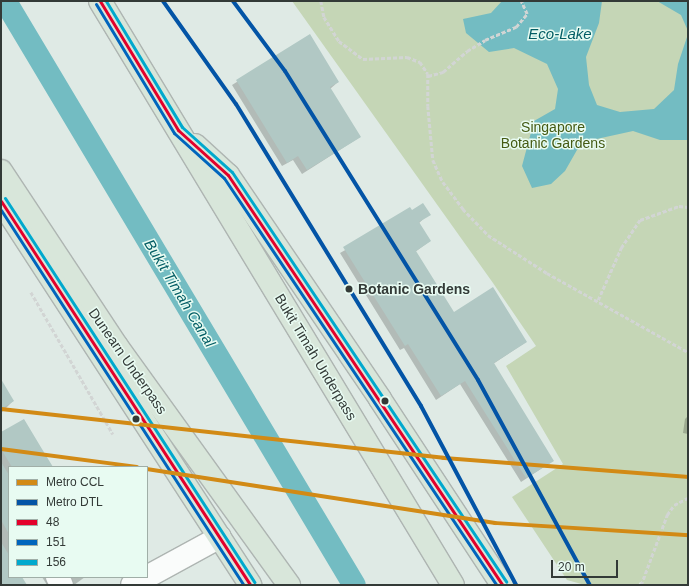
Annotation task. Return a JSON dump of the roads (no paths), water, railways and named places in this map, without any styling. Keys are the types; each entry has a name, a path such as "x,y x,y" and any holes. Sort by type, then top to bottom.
{"highway":[{"name":"Bukit Timah Underpass","path":"100,1 453,585"},
{"path":"178,130 228,174 380,399 502,585"},
{"name":"Dunearn Underpass","path":"1,171 116,345 289,585"},
{"path":"1,200 250,585"}],"street":[{"path":"148,576 220,537"},
{"path":"132,585 145,578"}],"water":[{"name":"Eco-Lake","path":"502,1 602,1 599,23 586,57 589,85 597,105 620,112 654,109 674,90 678,64 688,34 688,140 660,140 633,131 592,140 577,150 565,171 551,184 532,188 522,166 534,121 555,109 558,89 547,64 514,48 489,52 466,33 463,19 491,13"},
{"path":"657,1 688,1 688,31 681,15"}],"waterway":[{"name":"Bukit Timah Canal","path":"5,1 354,585"}],"metro line":[{"name":"DTL","path":"163,1 236,104 421,406 516,585"},
{"name":"DTL","path":"233,1 285,71 478,380 590,585"},
{"name":"CCL","path":"1,409 443,458 688,477"},
{"name":"CCL","path":"1,449 129,466"},
{"name":"CCL","path":"148,469 495,523 688,535"}],"place":[{"name":"Botanic Gardens","path":"349,289"}],"park label":[{"name":"Singapore Botanic Gardens","path":"553,136"}]}
